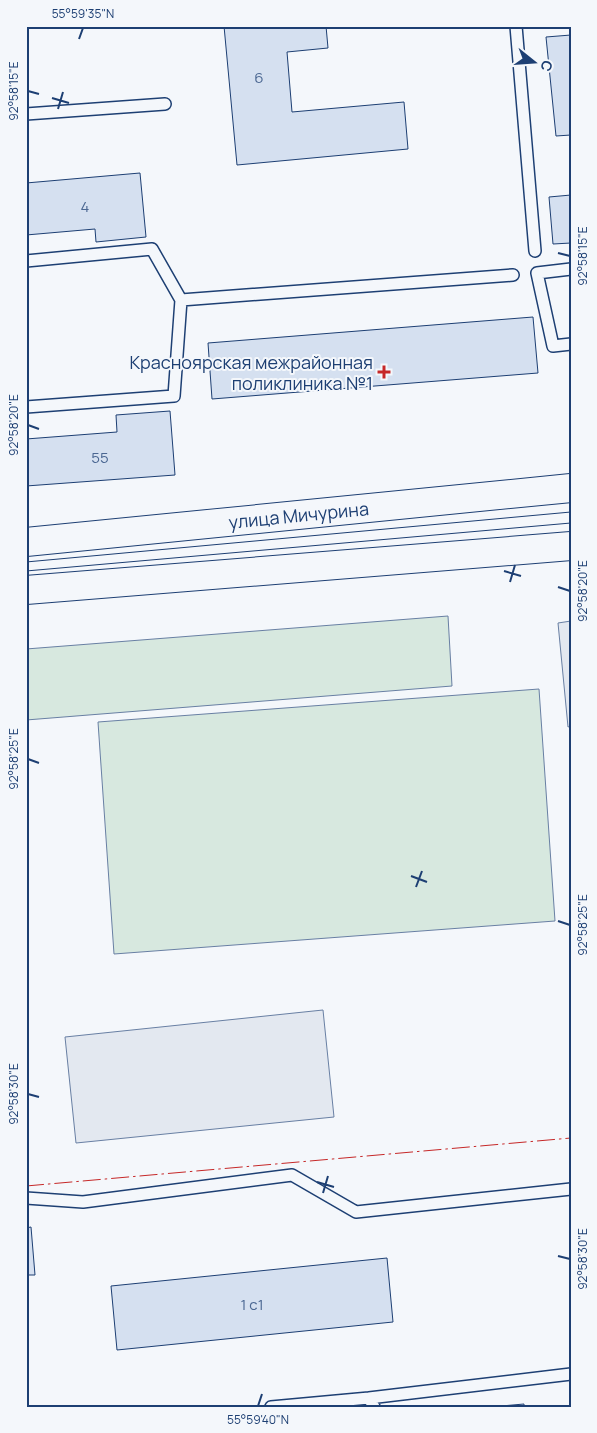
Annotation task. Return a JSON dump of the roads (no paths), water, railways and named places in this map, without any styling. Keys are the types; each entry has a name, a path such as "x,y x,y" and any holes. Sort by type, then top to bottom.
{"main road":[{"name":"улица Мичурина","path":"26,542 571,488"},
{"path":"26,590 571,546"}],"lane":[{"path":"516,26 535,251"},
{"path":"26,114 165,104"},
{"path":"26,261 152,249 181,300 174,396 26,407"},
{"path":"571,269 537,273 553,346 571,344"},
{"path":"181,300 513,275"},
{"path":"26,1198 83,1202 292,1175 356,1212 571,1189"},
{"path":"271,1407 371,1403 571,1374"}],"tram line":[{"path":"26,562 571,512"},
{"path":"26,571 571,523"}],"place":[{"name":"Красноярская межрайонная поликлиника №1","path":"384,372"}]}
